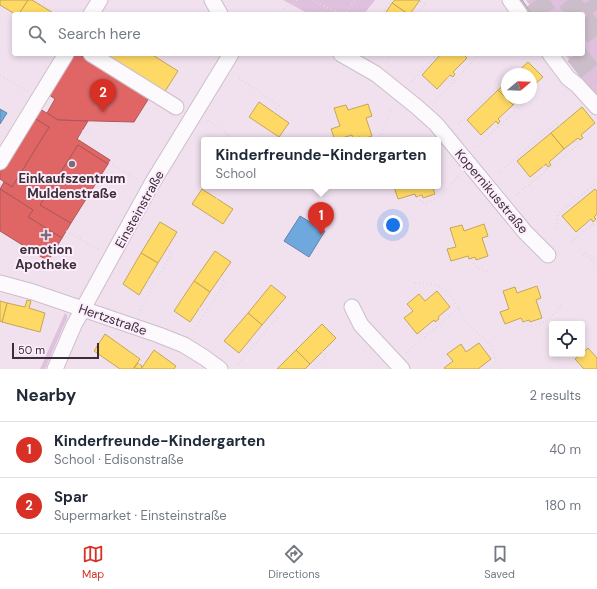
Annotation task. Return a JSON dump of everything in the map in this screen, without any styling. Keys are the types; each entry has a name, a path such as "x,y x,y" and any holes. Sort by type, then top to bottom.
{"street":[{"path":"92,12 100,0"},
{"path":"212,0 219,12"},
{"path":"510,0 519,12"},
{"path":"517,0 526,12"},
{"path":"0,162 65,56"},
{"path":"94,56 176,107"},
{"name":"Einsteinstraße","path":"55,369 74,325 151,186 231,56"},
{"name":"Kopernikusstraße","path":"345,56 358,62 381,78 436,124 525,232 548,255"},
{"path":"552,56 568,78 577,85 597,107"},
{"path":"559,56 570,70"},
{"name":"Hertzstraße","path":"0,283 84,308 159,335 184,345 220,369"},
{"path":"352,307 361,325 399,365"}],"path":[{"path":"42,6 46,0"},
{"path":"284,9 297,0"},
{"path":"313,0 338,12"},
{"path":"345,12 348,11 355,0"},
{"path":"383,12 391,0"},
{"path":"419,0 425,4 419,12"},
{"path":"387,61 391,56"},
{"path":"412,81 430,64 436,56"},
{"path":"435,101 478,56"},
{"path":"0,75 31,94"},
{"path":"448,77 454,82"},
{"path":"239,78 278,106 274,112"},
{"path":"458,124 476,109 501,84"},
{"path":"477,147 523,104"},
{"path":"380,137 392,108"},
{"path":"208,121 232,137"},
{"path":"494,123 498,128"},
{"path":"498,173 557,123 560,126"},
{"path":"82,131 93,135"},
{"path":"516,195 579,144 575,140"},
{"path":"109,162 137,180"},
{"path":"543,166 547,170"},
{"path":"419,196 421,202 435,198 448,190 458,176"},
{"path":"557,228 558,214 597,182"},
{"path":"217,198 221,192"},
{"path":"570,204 573,207"},
{"path":"589,221 592,225"},
{"path":"571,242 597,221"},
{"path":"66,231 100,250"},
{"path":"140,310 172,253 167,249"},
{"path":"583,256 586,253 597,265"},
{"path":"472,259 479,269 489,271"},
{"path":"192,333 226,282 220,278"},
{"path":"148,280 154,284"},
{"path":"415,283 428,282 445,288 472,328 490,345 495,364 500,369"},
{"path":"526,321 528,325 532,326 544,322 563,304"},
{"path":"199,308 206,312"},
{"path":"399,365 459,308"},
{"path":"238,364 278,318 273,313"},
{"path":"250,341 255,345"},
{"path":"313,369 326,356 322,351"},
{"path":"139,364 144,357"},
{"path":"487,369 495,364"}],"shaded area":[{"path":"283,0 375,0 366,12 305,12"},
{"path":"526,0 597,0 597,97 577,73 566,56 585,56 585,12 535,12"},
{"path":"65,313 67,318 45,369 40,369"}],"building: Homes":[{"path":"0,0 28,0 20,12 12,12 0,5"},
{"path":"28,0 32,0 52,12 20,12"},
{"path":"395,0 420,0 411,12 405,12 392,3"},
{"path":"392,3 405,12 386,12"},
{"path":"103,56 154,56 178,71 164,93"},
{"path":"439,56 465,56 467,58 453,72 455,74 453,77 450,75 437,89 422,75"},
{"path":"528,62 534,68 522,68"},
{"path":"537,71 543,77 537,82"},
{"path":"498,90 501,93 501,104 513,105 498,119 500,121 498,124 496,121 481,135 467,120"},
{"path":"259,102 289,123 279,137 249,117"},
{"path":"368,104 372,116 366,118 372,136 352,137 352,135 345,137 334,137 331,129 340,126 334,108 346,105 348,110"},
{"path":"582,107 595,123 581,135 583,138 580,140 578,138 564,149 551,133"},
{"path":"551,133 564,149 549,162 551,165 548,167 546,164 530,177 517,161"},
{"path":"202,189 233,209 223,224 192,204"},
{"path":"395,189 433,189 435,194 423,198 422,195 416,197 415,194 398,199"},
{"path":"595,189 597,191 597,214 594,217 596,219 593,222 591,219 576,232 562,216"},
{"path":"160,222 177,232 158,263 141,253"},
{"path":"484,224 488,236 482,238 488,256 476,260 475,257 469,259 468,256 451,261 447,249 456,247 450,228 462,225 464,231"},
{"path":"215,251 231,262 210,292 194,281"},
{"path":"141,253 158,263 139,295 123,284"},
{"path":"194,281 210,292 190,322 174,311"},
{"path":"271,285 286,297 262,325 248,313"},
{"path":"537,286 541,298 536,300 542,318 530,322 529,320 523,322 521,318 505,324 500,312 509,309 503,291 515,287 517,293"},
{"path":"437,291 450,307 438,317 439,319 435,322 434,320 417,334 404,318 413,311 407,304 419,294 425,301"},
{"path":"27,300 31,301 29,308 45,313 40,332 2,322 7,303 25,307"},
{"path":"0,301 7,303 2,322 0,321"},
{"path":"248,313 262,325 239,353 224,341"},
{"path":"322,324 336,338 310,364 296,350"},
{"path":"105,334 140,359 133,369 120,369 94,351"},
{"path":"479,343 491,359 478,369 444,368 453,361 447,354 461,344 466,352"},
{"path":"588,348 597,358 597,369 584,369 575,359 577,357 585,357 585,351"},
{"path":"154,350 176,366 174,369 141,369"},
{"path":"296,350 310,364 305,369 277,369"},
{"path":"138,363 142,366 141,369 134,368"}],"building: Shops":[{"path":"72,56 81,56 149,98 134,122 58,120 47,113 55,99 48,94"},
{"path":"40,109 58,120 88,121 77,139 110,160 108,164 78,145 40,205 71,223 62,238 28,217 33,210 0,189 4,182 12,187 49,127 34,118"},
{"path":"34,118 49,127 12,187 0,179 0,172"},
{"path":"78,145 108,164 71,223 40,205"},
{"path":"0,189 33,210 28,217 62,238 48,261 0,231"}],"building: Schools":[{"path":"0,109 7,113 0,124"},
{"path":"300,216 325,231 309,257 284,241"}],"building: Other":[{"path":"514,0 522,0 531,12 523,12"}],"tunnel":[{"path":"536,0 545,12"},
{"path":"568,0 577,12"},
{"path":"590,0 597,10"},
{"path":"585,22 597,37"},
{"path":"578,56 597,80"}],"place":[{"name":"Spar","path":"103,112"},
{"name":"Einkaufszentrum Muldenstraße","path":"72,164"},
{"name":"emotion Apotheke","path":"46,235"},
{"name":"Kinderfreunde-Kindergarten","path":"321,235"}]}
